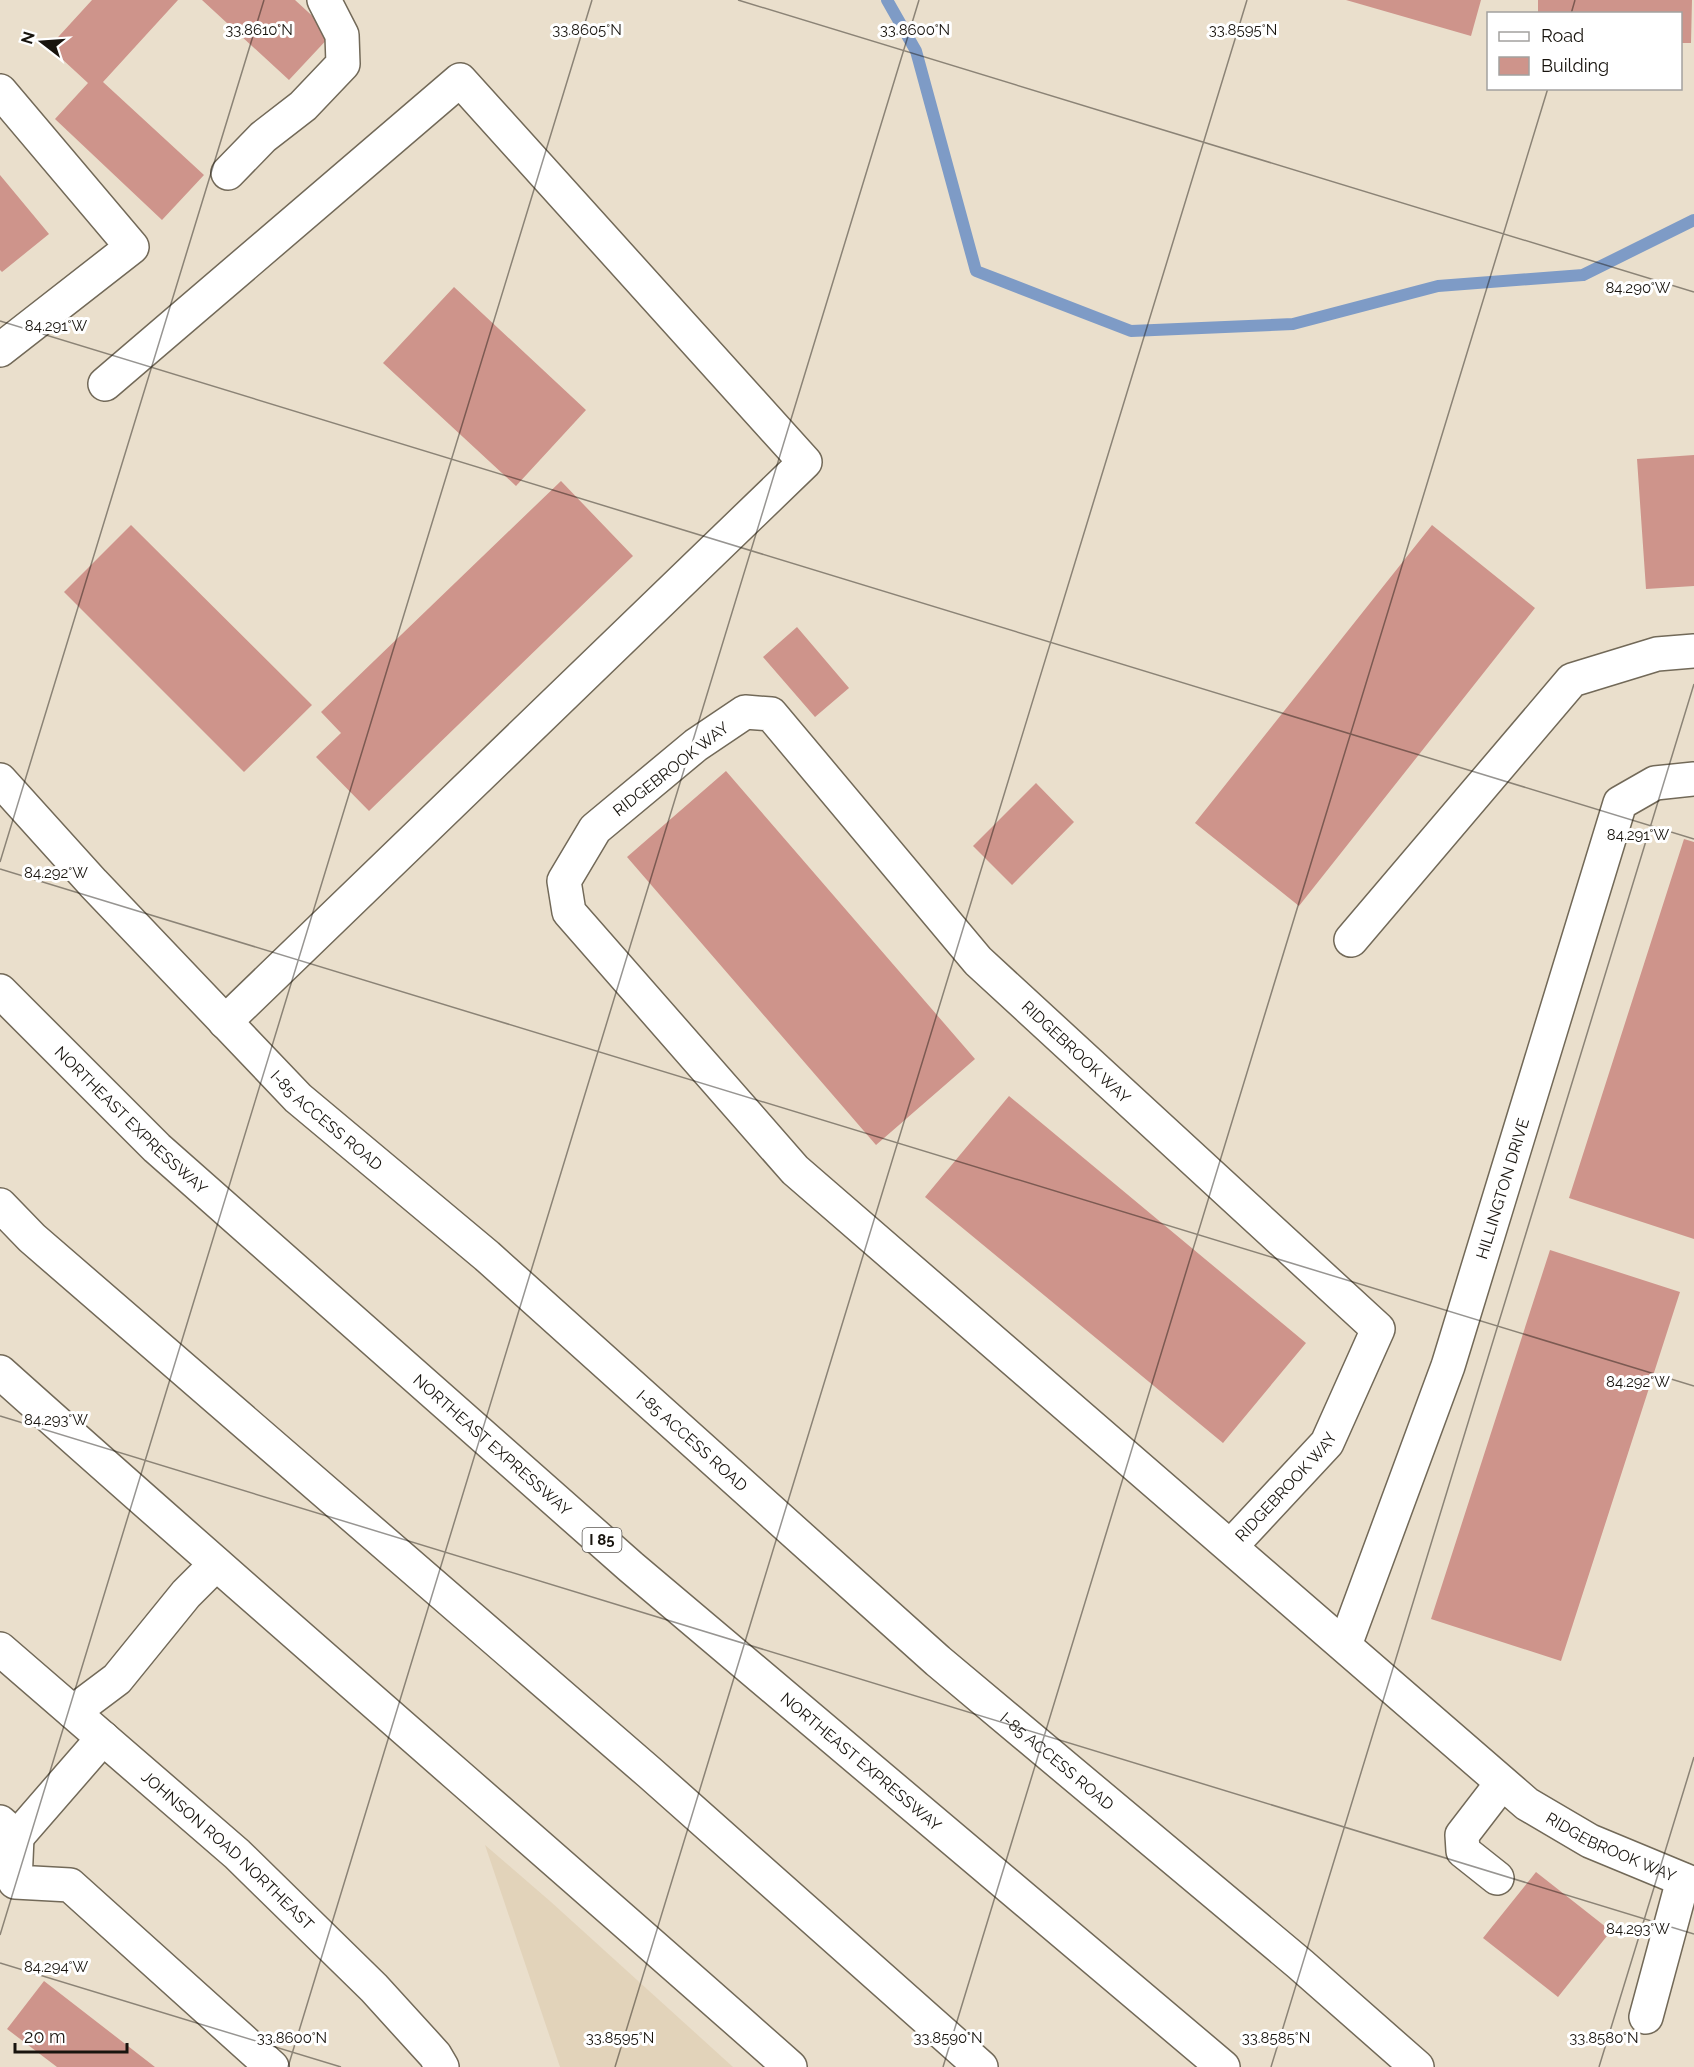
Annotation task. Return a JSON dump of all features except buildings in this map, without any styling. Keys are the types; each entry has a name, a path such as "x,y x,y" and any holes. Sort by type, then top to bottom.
{"main road":[{"path":"228,173 263,137 303,106 343,64 342,35 324,0"},
{"path":"105,384 460,80 805,462 225,1022"},
{"path":"0,91 132,247 0,350"},
{"path":"1352,940 1572,680 1658,654 1694,651"},
{"name":"RIDGEBROOK WAY","path":"1231,1546 1327,1443 1378,1329 978,961 771,714 745,712 696,746 595,829 564,881 569,912 795,1170 1502,1783 1527,1804 1590,1841 1689,1882"},
{"name":"HILLINGTON DRIVE","path":"1345,1645 1448,1366 1620,803 1655,783 1694,779"},
{"name":"I-85 ACCESS ROAD","path":"0,780 93,883 298,1098 487,1256 938,1661 1418,2067"},
{"name":"NORTHEAST EXPRESSWAY","path":"0,991 158,1148 631,1567 1223,2067"},
{"path":"0,1205 32,1238 650,1773 981,2067"},
{"path":"0,1220 32,1238"},
{"path":"0,1372 790,2067"},
{"path":"73,1712 117,1678 186,1594 216,1564"},
{"name":"JOHNSON ROAD NORTHEAST","path":"0,1649 237,1854 374,1988 435,2055 442,2067"},
{"path":"0,1870 8,1829 103,1738"},
{"path":"1497,1878 1463,1851 1462,1835 1502,1783"},
{"path":"8,1829 15,1882 70,1885 272,2067"},
{"path":"1646,2017 1689,1882"}],"shaded area":[{"path":"485,1845 551,1902 733,2067 560,2067"}],"waterway":[{"path":"887,0 916,51 976,271 1131,331 1293,324 1438,286 1583,275 1694,220"}]}
